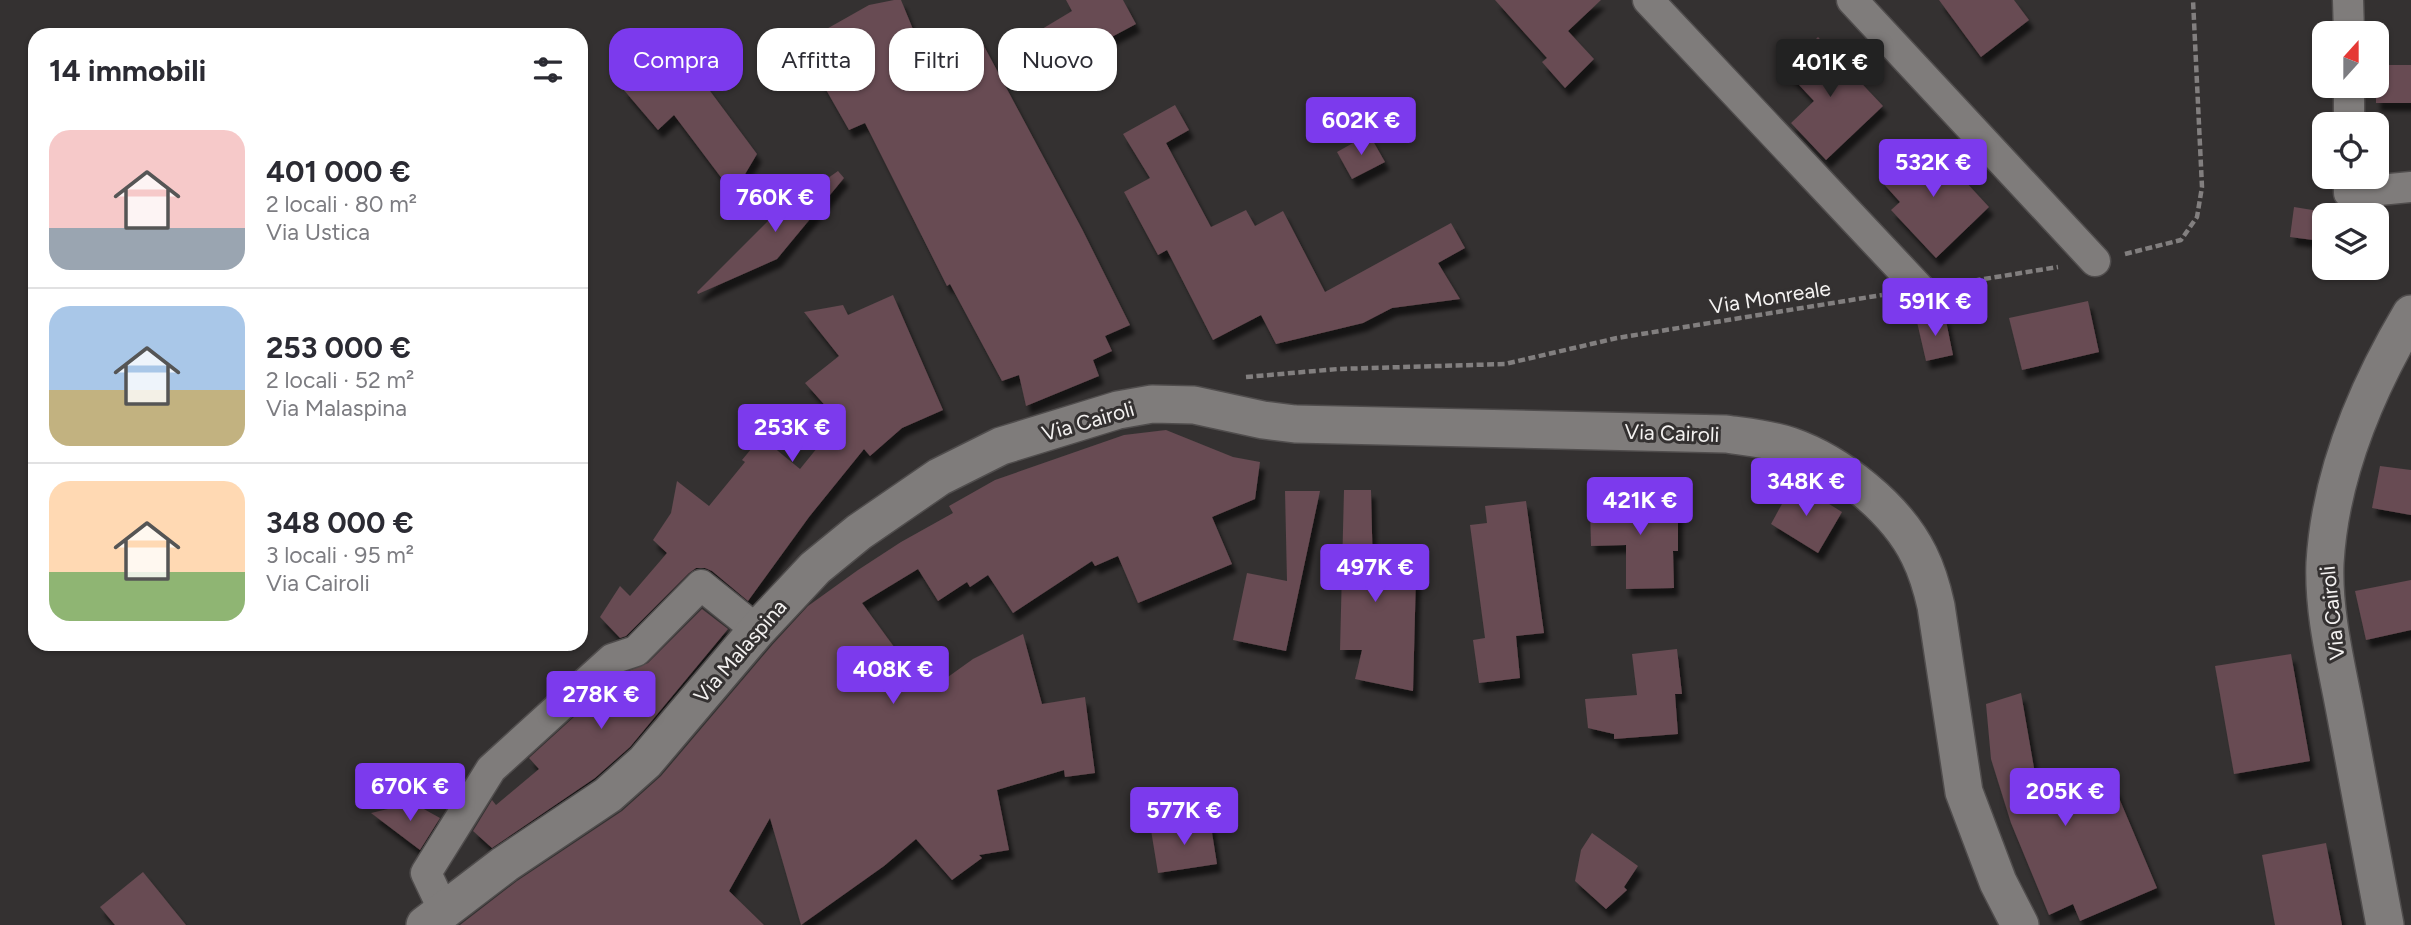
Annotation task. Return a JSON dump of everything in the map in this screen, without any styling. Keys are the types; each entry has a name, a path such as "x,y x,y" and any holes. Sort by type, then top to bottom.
{"street":[{"path":"1648,0 1920,289"},
{"path":"1852,0 2095,261"},
{"path":"2348,0 2348,21"},
{"path":"2389,186 2411,187"},
{"name":"Via Cairoli","path":"2385,925 2336,663 2327,608 2325,564 2335,495 2344,461 2382,366 2411,314"},
{"name":"Via Cairoli","path":"1001,446 1118,410 1152,404 1194,405 1295,424 1726,434 1790,446 1825,461 1851,478 1875,499 1919,553 1930,580 1936,606 1964,792 1998,882 2020,925"},
{"name":"Via Malaspina","path":"435,918 505,864 608,795 645,762 757,630 815,568 859,532 939,477 1001,446"},
{"path":"435,918 426,873 491,769 612,659 636,651 701,585 757,630"}],"path":[{"name":"Via Monreale","path":"1228,412 1237,378 1338,369 1505,364 1616,338 2095,261 2181,240 2197,217 2202,187 2193,0"}],"building":[{"path":"901,0 912,28 889,28 889,91 984,91 984,46 998,72 998,91 1008,91 1130,325 1105,336 1112,351 1093,360 1099,376 1026,406 1019,375 1002,381 950,284 947,286 865,123 849,130 827,91 875,91 875,28 828,28 869,5"},
{"path":"1066,0 1123,0 1136,24 1117,34 1117,28 1044,28 1072,11"},
{"path":"1495,0 1601,0 1568,31 1594,59 1565,88 1542,62 1547,58"},
{"path":"1939,0 2014,0 2029,20 1981,57"},
{"path":"1818,37 1883,106 1826,160 1791,123 1814,101 1785,70"},
{"path":"2389,65 2411,65 2411,103 2376,103 2376,98 2389,98"},
{"path":"625,91 710,91 757,154 741,181 726,184 674,115 658,130"},
{"path":"1175,105 1189,130 1166,143 1211,227 1246,210 1255,226 1283,211 1325,292 1451,223 1465,248 1438,263 1460,299 1392,308 1363,323 1276,344 1261,315 1213,340 1167,250 1158,255 1124,192 1150,178 1123,134"},
{"path":"1369,134 1385,162 1352,179 1337,152"},
{"path":"1927,140 1989,207 1936,258 1891,210 1900,202 1881,181"},
{"path":"838,171 844,178 777,259 698,294 697,292 770,219"},
{"path":"2294,207 2312,210 2312,240 2290,237"},
{"path":"893,295 943,410 902,428 870,456 864,449 809,517 748,601 712,571 696,568 626,636 620,638 600,617 620,586 630,596 667,553 653,540 671,513 677,481 709,506 745,462 742,460 761,437 800,469 839,421 805,383 839,356 804,312 843,305 848,315"},
{"path":"2088,301 2099,352 2022,370 2009,318"},
{"path":"1945,316 1953,355 1926,361 1917,322"},
{"path":"1166,430 1233,457 1260,462 1255,499 1212,517 1232,564 1138,603 1118,556 1095,566 1092,561 1013,613 988,575 970,587 967,582 938,601 918,569 862,603 927,692 973,659 1023,634 1042,704 1085,697 1095,773 1065,777 1064,770 997,790 1009,850 979,855 982,858 952,880 916,839 884,866 801,925 770,818 729,891 764,925 460,925 517,881 622,811 661,776 808,606 901,542 953,513 949,506 995,480 1124,435"},
{"path":"2380,466 2411,470 2411,515 2372,508"},
{"path":"1794,482 1842,512 1818,553 1771,524"},
{"path":"1344,490 1371,490 1373,574 1416,575 1413,691 1355,679 1362,650 1340,650"},
{"path":"1650,490 1650,504 1678,504 1678,551 1673,551 1674,588 1626,589 1626,545 1591,546 1590,505 1616,505 1615,491"},
{"path":"1285,491 1320,491 1286,651 1233,640 1247,573 1287,581"},
{"path":"1526,501 1544,633 1516,636 1520,678 1479,683 1473,640 1485,638 1470,525 1487,523 1485,506"},
{"path":"2411,580 2411,630 2366,640 2355,591"},
{"path":"702,609 728,629 630,747 595,778 492,848 473,831 492,800 496,805 539,769 529,758 621,674 648,663"},
{"path":"1677,649 1682,694 1675,694 1678,734 1614,739 1614,734 1588,728 1585,699 1637,695 1632,654"},
{"path":"2291,654 2310,761 2234,774 2215,666"},
{"path":"2021,693 2042,814 2114,786 2157,888 2080,921 2073,904 2049,915 2011,823 1991,759 1986,704"},
{"path":"413,803 440,818 420,850 371,813"},
{"path":"1210,820 1217,864 1158,873 1151,830"},
{"path":"1592,833 1638,866 1624,887 1627,890 1606,909 1575,881 1581,850"},
{"path":"2326,843 2342,925 2275,925 2262,855"},
{"path":"143,872 186,925 115,925 100,907"}]}
